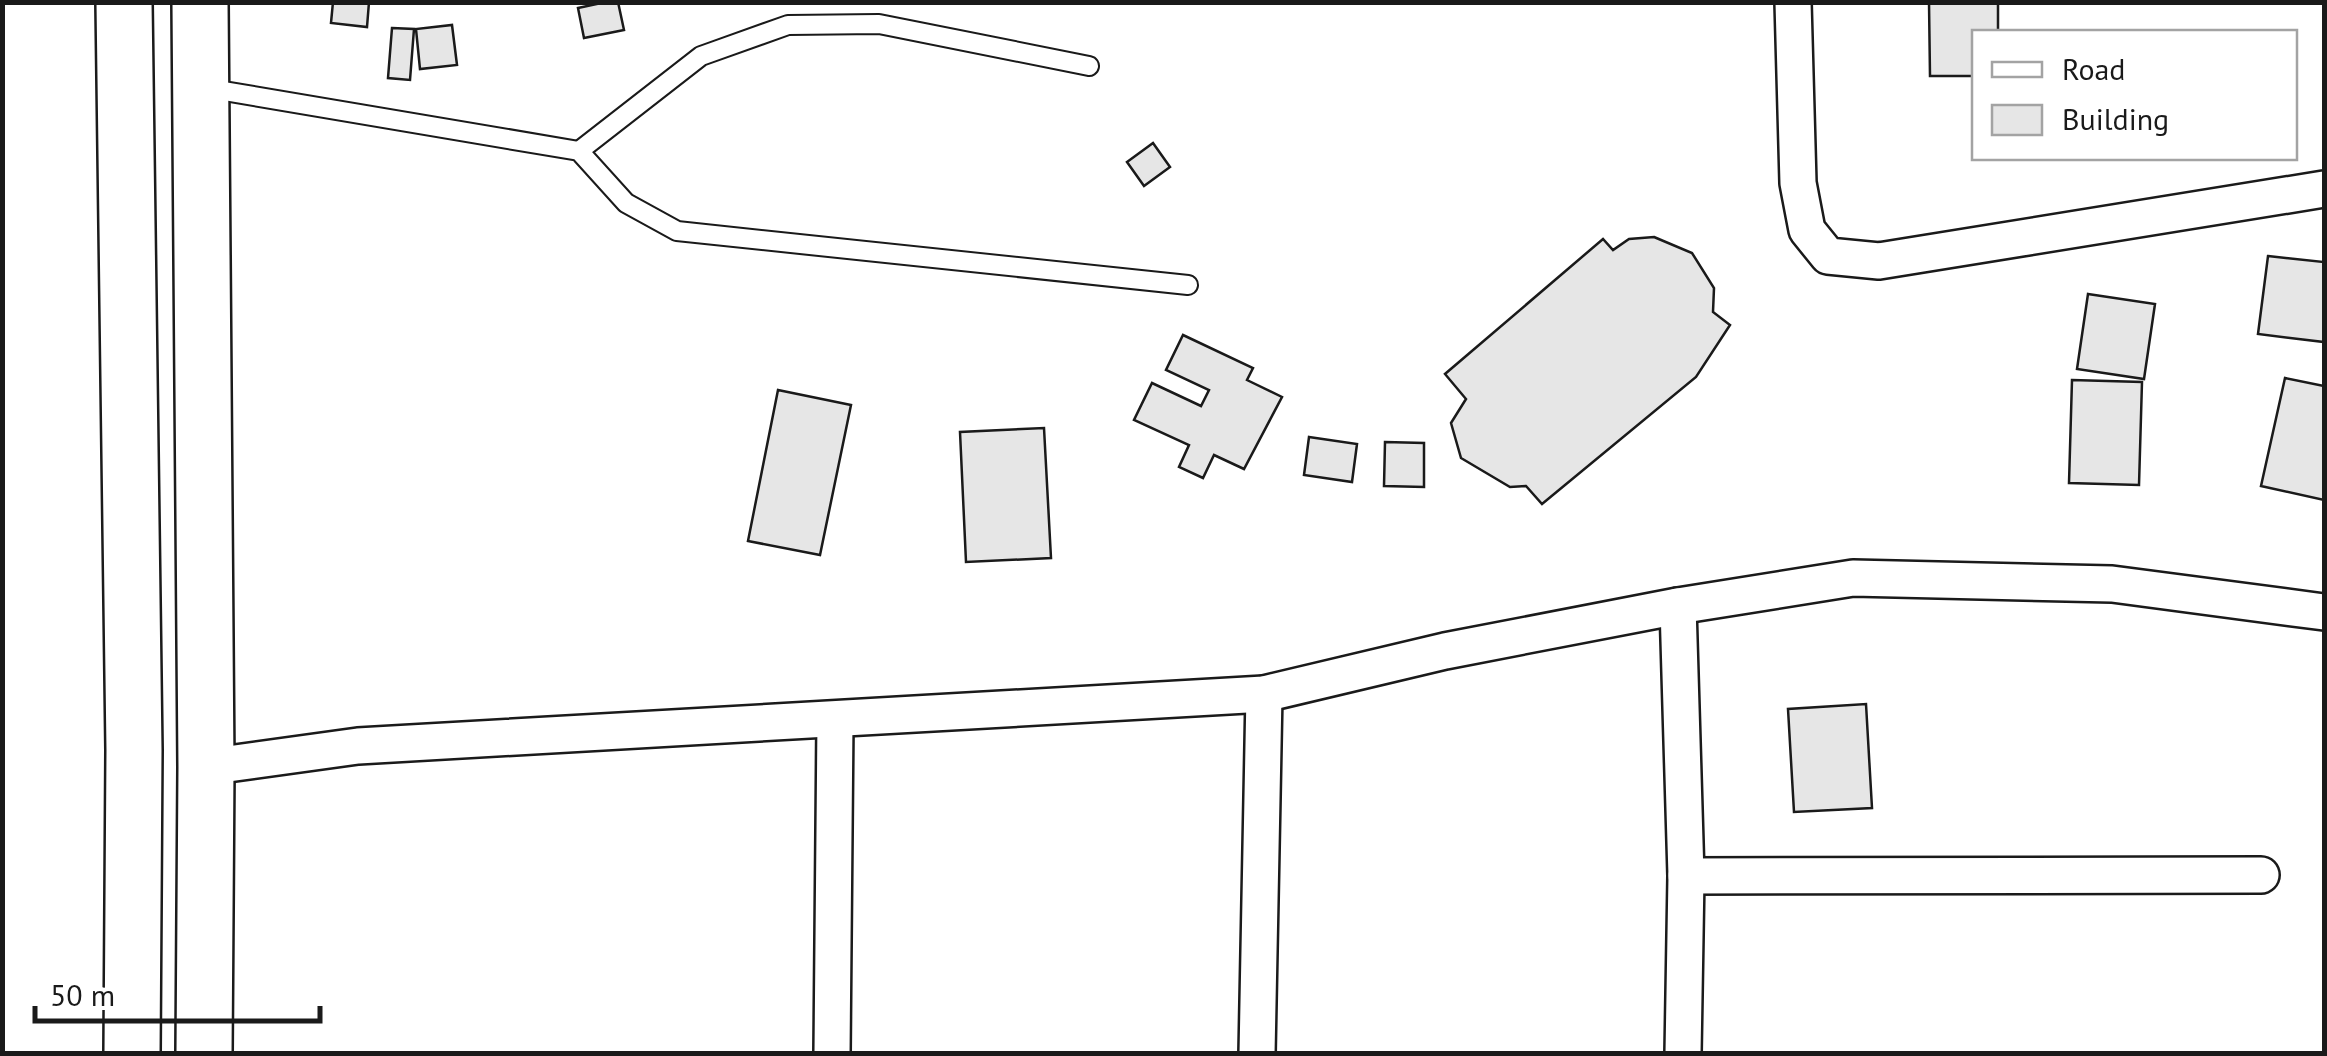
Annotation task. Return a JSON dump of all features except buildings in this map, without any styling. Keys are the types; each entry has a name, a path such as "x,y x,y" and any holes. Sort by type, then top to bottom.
{"main road":[{"path":"124,2 134,730 132,1054"},
{"path":"200,2 206,767 204,1054"}],"street":[{"path":"1793,2 1798,183 1807,230 1828,256 1879,262 2324,189"},
{"path":"206,767 358,746 1264,694 1445,651 1678,606 1853,578 2112,584 2324,612"},
{"path":"1678,606 1686,876 1683,1054"},
{"path":"1258,1054 1264,694"},
{"path":"832,1054 836,720"},
{"path":"1686,876 2261,875"}],"lane":[{"path":"579,151 701,56 788,25 879,24 1089,66"},
{"path":"201,87 579,151 626,203 677,232 1188,285"}]}
